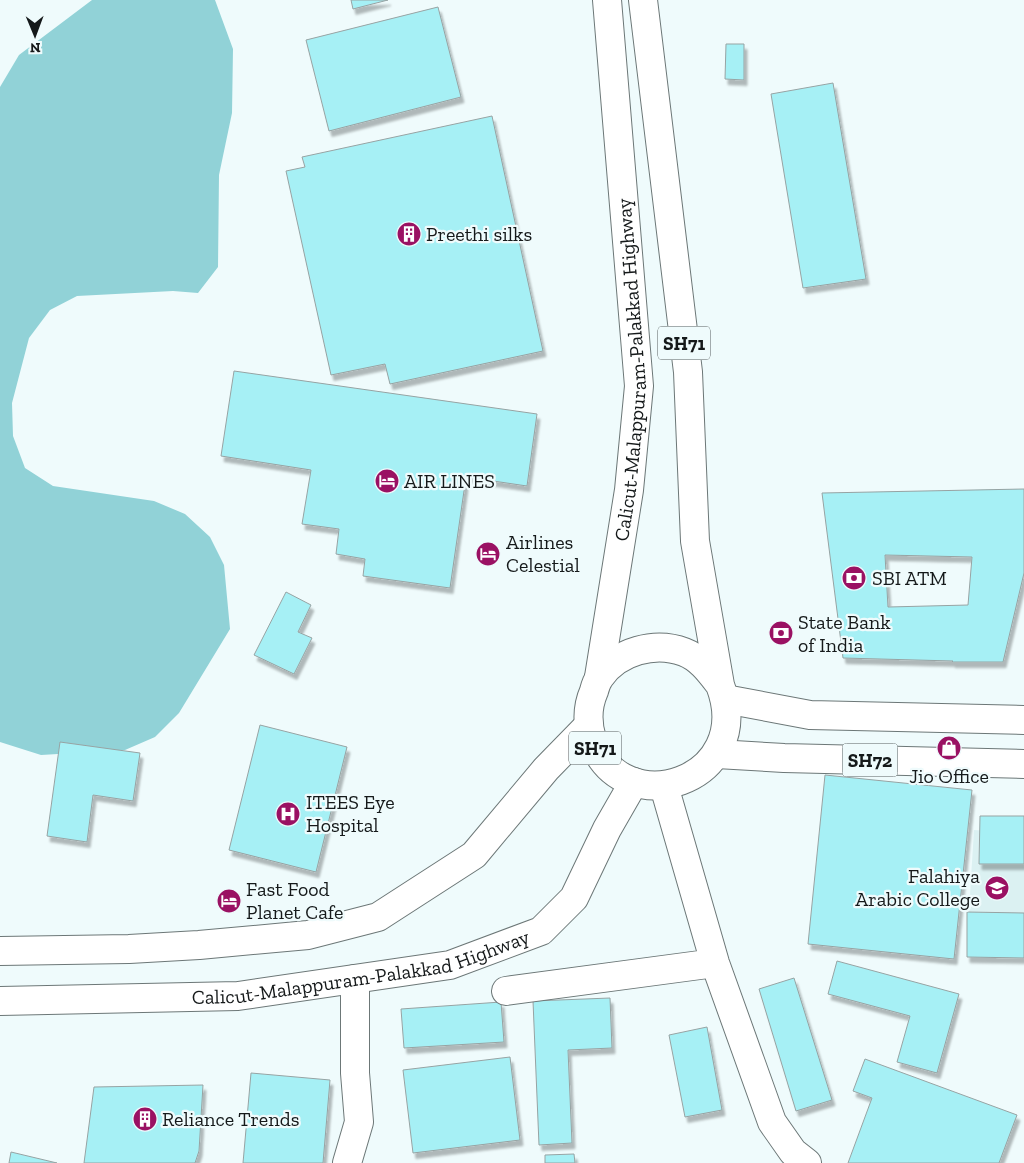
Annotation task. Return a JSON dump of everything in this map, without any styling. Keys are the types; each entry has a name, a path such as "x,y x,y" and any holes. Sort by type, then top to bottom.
{"main road":[{"name":"Calicut-Malappuram-Palakkad Highway","path":"607,0 639,386 629,490 600,677 590,701 588,726 596,750 612,770 634,782 664,786 694,776 717,754 725,736 727,718 695,541 688,372 643,0"},
{"name":"Calicut-Malappuram-Palakkad Highway","path":"600,677 616,660 638,650 662,647 685,652 706,666 722,692"},
{"name":"SH72","path":"722,692 810,715 1024,720"},
{"name":"Calicut-Malappuram-Palakkad Highway","path":"0,952 129,949 308,935 378,917 474,856 546,770 588,726"},
{"name":"SH72","path":"717,754 784,758 1024,764"},
{"name":"Calicut-Malappuram-Palakkad Highway","path":"0,1001 238,996 450,965 541,931 574,898 607,829 634,782"},
{"path":"664,786 715,963 772,1122 792,1152 807,1163"},
{"path":"506,991 715,963"},
{"path":"347,1163 359,1122 354,1073 355,979"}],"shaded area":[{"path":"92,0 215,0 233,49 232,113 219,175 218,267 198,293 173,291 77,296 50,310 29,338 12,403 13,436 25,468 53,486 154,501 185,514 210,537 224,565 230,629 179,713 155,737 125,750 41,755 0,742 0,87 19,55"},
{"name":"Falahiya Arabic College","path":"974,830 1024,833 1024,946 967,943"}],"building":[{"path":"351,0 388,0 353,9"},
{"path":"438,7 461,97 329,131 306,40"},
{"path":"726,44 744,44 744,80 725,79"},
{"path":"833,83 866,279 803,288 771,94"},
{"name":"Preethi silks","path":"492,116 543,351 390,384 385,364 331,375 286,171 305,167 302,157"},
{"name":"AIR LINES","path":"234,371 537,414 527,486 466,477 450,588 363,576 365,559 336,554 339,529 302,524 311,470 221,456"},
{"path":"1024,489 1024,573 1003,662 843,658 822,493","holes":["885,555 972,557 968,605 888,607"]},
{"path":"286,592 311,605 298,632 312,638 294,674 254,655"},
{"path":"260,725 347,747 316,872 229,850"},
{"path":"60,742 140,753 133,801 93,795 87,842 47,836"},
{"path":"825,775 972,790 954,959 808,944"},
{"path":"980,816 1024,816 1024,864 979,864"},
{"path":"967,912 1024,913 1024,958 967,957"},
{"path":"837,961 959,994 937,1073 897,1062 910,1016 828,994"},
{"path":"794,978 832,1100 796,1111 759,989"},
{"path":"610,998 612,1048 568,1050 572,1143 539,1145 533,1001"},
{"path":"501,1002 504,1042 404,1048 401,1009"},
{"path":"707,1027 722,1110 685,1117 669,1035"},
{"path":"510,1057 520,1140 413,1153 403,1070"},
{"path":"865,1059 1017,1115 999,1163 848,1163 872,1098 853,1091"},
{"path":"251,1073 330,1080 323,1163 243,1163"},
{"name":"Reliance Trends","path":"203,1085 199,1151 195,1163 84,1163 94,1087"},
{"path":"11,1152 57,1163 9,1163"},
{"path":"574,1154 575,1163 545,1163 545,1155"}],"place":[{"name":"Preethi silks","path":"409,234"},
{"name":"AIR LINES","path":"387,481"},
{"name":"Airlines Celestial","path":"488,554"},
{"name":"SBI ATM","path":"854,578"},
{"name":"State Bank of India","path":"781,633"},
{"name":"Jio Office","path":"949,748"},
{"name":"ITEES Eye Hospital","path":"288,814"},
{"name":"Falahiya Arabic College","path":"997,888"},
{"name":"Fast Food Planet Cafe","path":"229,901"},
{"name":"Reliance Trends","path":"145,1119"}]}
